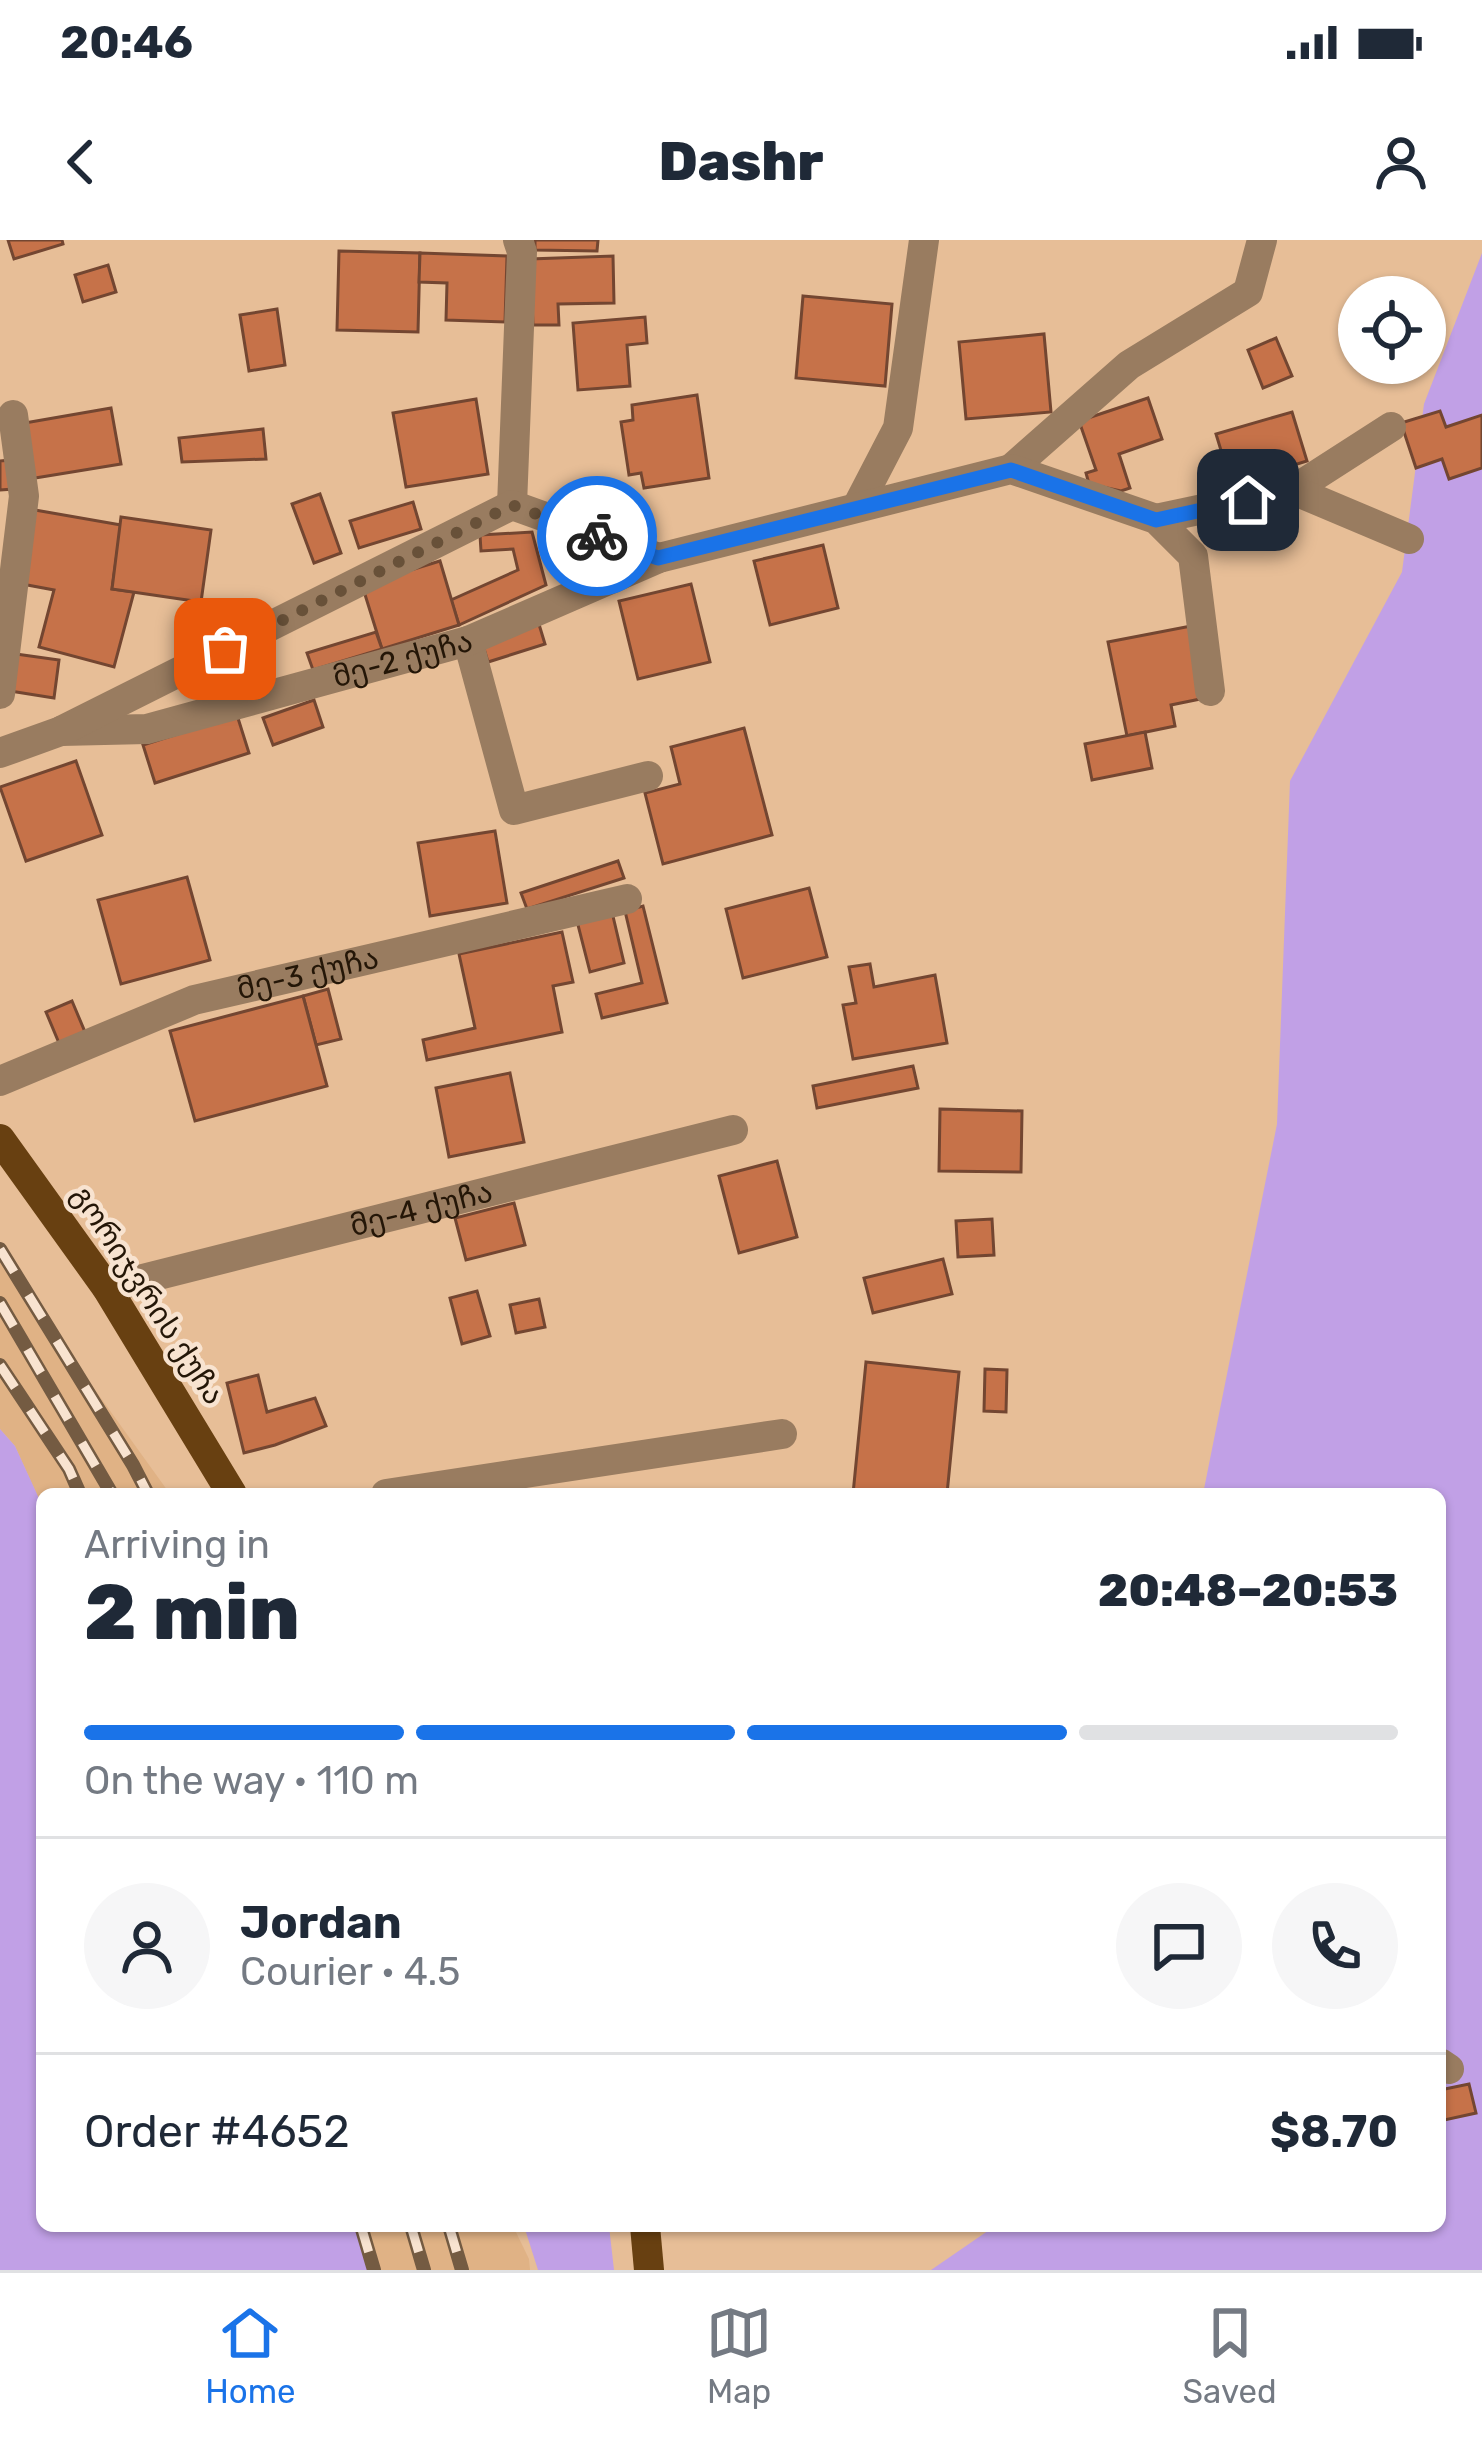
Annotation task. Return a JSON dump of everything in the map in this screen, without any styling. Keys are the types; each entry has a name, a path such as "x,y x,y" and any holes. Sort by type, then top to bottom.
{"main road":[{"name":"გორიჯვრის ქუჩა","path":"0,1139 106,1288 228,1488"},
{"path":"646,2232 649,2270"}],"street":[{"path":"518,240 522,252 512,505 658,558"},
{"path":"857,507 898,428 923,240"},
{"path":"1210,691 1193,556 1156,520 1011,470 1129,365 1249,292 1262,240"},
{"path":"0,694 24,496 13,415"},
{"path":"1156,520 1293,490 1391,427"},
{"name":"მე-2 ქუჩა","path":"61,731 147,729 468,641 658,558 1011,470"},
{"path":"1293,490 1409,539"},
{"name":"მე-2 ქუჩა","path":"0,753 61,731 512,505"},
{"path":"468,641 514,810 648,776"},
{"name":"მე-3 ქუჩა","path":"0,1082 194,1000 627,899"},
{"name":"მე-4 ქუჩა","path":"106,1288 734,1130"},
{"path":"426,1488 782,1434"}],"shaded area":[{"path":"1482,253 1482,2270 931,2270 986,2232 1446,2232 1446,1488 1204,1488 1277,1124 1290,781 1402,572 1424,404 1432,384 1446,384 1446,347"},
{"path":"0,1258 166,1488 36,1488 36,1493 15,1446 0,1429"},
{"path":"0,1429 15,1446 36,1492 36,2232 363,2232 374,2270 0,2270"},
{"path":"360,2232 516,2232 530,2270 371,2270"},
{"path":"526,2232 610,2232 614,2270 538,2270"}],"building":[{"path":"8,240 62,240 63,244 14,259"},
{"path":"535,240 598,240 597,251 535,250"},
{"path":"339,251 420,253 418,332 337,330"},
{"path":"420,253 507,256 505,322 446,320 447,283 419,282"},
{"path":"613,256 614,303 558,304 559,325 533,325 530,259"},
{"path":"108,265 116,292 83,302 75,275"},
{"path":"803,296 892,304 885,386 796,378"},
{"path":"277,309 285,365 249,371 240,315"},
{"path":"645,317 647,343 627,345 630,386 578,390 573,323"},
{"path":"1044,334 1051,412 966,419 959,342"},
{"path":"1276,338 1292,376 1263,388 1248,350"},
{"path":"697,395 709,478 644,488 641,473 629,475 621,422 633,420 632,405"},
{"path":"1148,398 1162,439 1119,454 1130,488 1121,491 1089,484 1086,473 1096,470 1079,421"},
{"path":"476,399 488,474 406,487 393,413"},
{"path":"111,408 121,464 29,479 19,424"},
{"path":"1440,411 1446,427 1482,415 1482,468 1449,479 1442,459 1416,468 1401,423"},
{"path":"1292,412 1307,461 1274,471 1276,481 1234,493 1216,434"},
{"path":"263,429 266,459 182,462 179,438"},
{"path":"11,460 13,489 0,490 0,461"},
{"path":"320,494 341,553 314,563 292,504"},
{"path":"413,502 421,529 359,548 350,521"},
{"path":"35,510 121,525 112,589 134,592 114,667 39,647 54,590 22,584"},
{"path":"121,517 211,530 201,602 112,589"},
{"path":"532,532 546,585 459,625 451,600 518,570 513,549 481,551 480,535"},
{"path":"823,545 838,608 770,625 754,561"},
{"path":"440,561 459,625 382,649 362,585"},
{"path":"691,584 710,662 638,679 619,601"},
{"path":"538,621 545,644 488,662 481,639"},
{"path":"1191,626 1205,698 1171,705 1175,726 1127,736 1108,642"},
{"path":"376,632 382,649 313,670 307,653"},
{"path":"16,654 59,660 54,698 10,691"},
{"path":"314,700 323,727 273,745 263,718"},
{"path":"237,715 249,753 155,783 143,745"},
{"path":"744,728 772,835 663,864 645,793 680,784 671,747"},
{"path":"1145,732 1152,768 1092,780 1085,744"},
{"path":"76,761 102,835 26,861 0,787"},
{"path":"495,831 507,903 430,916 418,843"},
{"path":"618,861 624,878 527,909 521,893"},
{"path":"187,877 210,960 121,984 98,900"},
{"path":"809,888 827,957 743,978 726,909"},
{"path":"643,906 667,1003 602,1018 596,994 642,983 625,911"},
{"path":"612,912 624,963 590,972 577,921"},
{"path":"562,932 573,982 553,986 562,1032 427,1060 423,1040 475,1028 459,954"},
{"path":"870,964 874,987 935,975 947,1043 853,1059 843,1005 856,1003 849,967"},
{"path":"328,989 341,1039 316,1045 303,996"},
{"path":"303,996 327,1086 195,1121 170,1031"},
{"path":"72,1001 85,1032 59,1043 46,1012"},
{"path":"913,1066 918,1088 817,1108 813,1086"},
{"path":"510,1073 524,1142 449,1157 436,1088"},
{"path":"940,1109 1022,1111 1021,1172 939,1171"},
{"path":"777,1161 797,1237 739,1253 719,1176"},
{"path":"514,1203 525,1245 466,1260 455,1218"},
{"path":"992,1219 994,1255 958,1257 956,1221"},
{"path":"943,1259 952,1294 873,1313 864,1278"},
{"path":"477,1291 490,1336 462,1344 450,1298"},
{"path":"539,1299 545,1327 516,1333 510,1305"},
{"path":"866,1362 959,1372 948,1488 854,1488"},
{"path":"985,1369 1007,1370 1006,1412 984,1411"},
{"path":"258,1375 267,1412 315,1398 326,1426 244,1453 227,1383"},
{"path":"1469,2084 1476,2113 1446,2120 1446,2089"}],"railway":[{"path":"0,1249 145,1488"},
{"path":"0,1303 108,1488"},
{"path":"0,1365 77,1488"},
{"path":"363,2232 374,2270"},
{"path":"413,2232 424,2270"},
{"path":"451,2232 462,2270"}],"way so far":[{"path":"225,649 512,505 597,536"}],"route":[{"path":"597,536 658,558 1011,470 1156,520 1248,500"}]}
